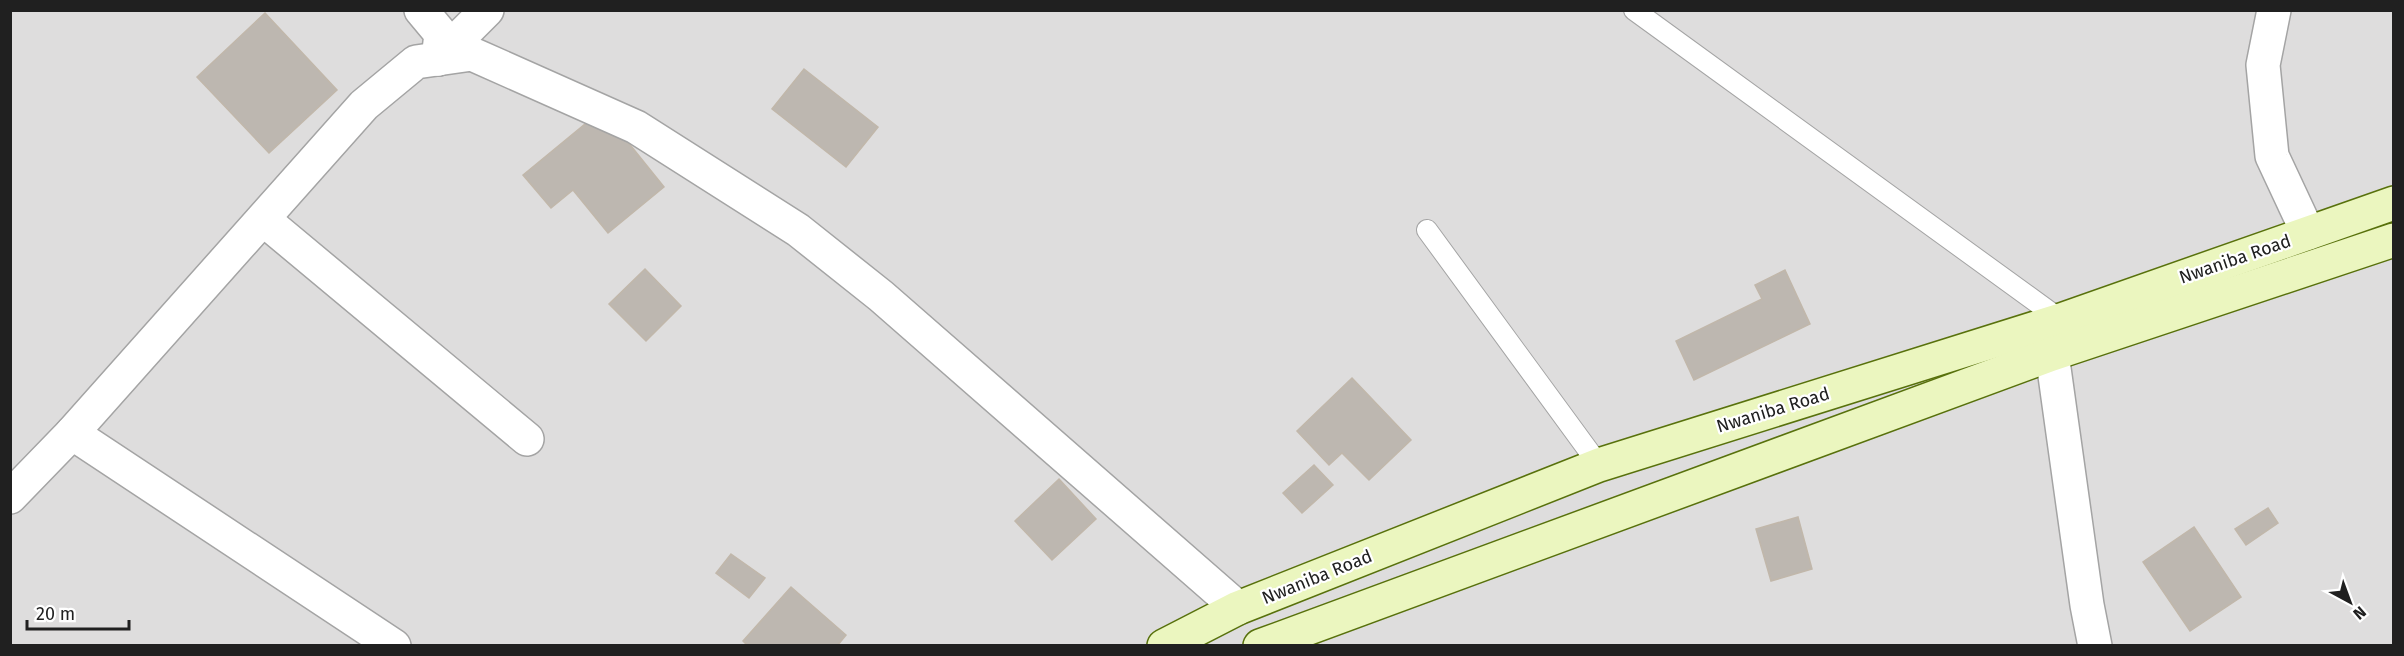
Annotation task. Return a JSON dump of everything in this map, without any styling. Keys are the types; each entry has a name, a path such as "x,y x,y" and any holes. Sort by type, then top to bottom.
{"main road":[{"name":"Nwaniba Road","path":"1164,645 1238,608 1599,465 2061,320 2394,203"},
{"path":"1260,645 2052,354 2394,240"}],"street":[{"path":"421,10 441,34 438,59"},
{"path":"438,59 487,10"},
{"path":"2274,10 2263,65 2272,156 2308,233"},
{"path":"10,497 72,433 364,105 416,62 472,54 636,127 798,230 881,296 1238,608"},
{"path":"263,219 527,439"},
{"path":"2052,354 2087,605 2095,645"},
{"path":"72,433 393,645"}],"lane":[{"path":"1634,10 2061,320"},
{"path":"1427,230 1599,465"}],"shaded area":[{"path":"11,11 2393,11 2393,645 11,645"}],"building":[{"path":"265,13 337,90 269,153 197,77"},
{"path":"804,69 878,127 846,167 772,109"},
{"path":"602,110 664,187 608,233 573,190 551,208 523,175"},
{"path":"645,269 681,306 646,341 609,304"},
{"path":"1785,270 1810,324 1694,380 1676,341 1762,299 1755,285"},
{"path":"1352,378 1411,440 1369,480 1342,453 1329,465 1297,431"},
{"path":"1314,465 1333,485 1302,513 1283,493"},
{"path":"1059,479 1096,519 1052,560 1015,521"},
{"path":"2268,508 2278,523 2246,545 2235,529"},
{"path":"1798,517 1812,569 1771,581 1756,529"},
{"path":"2194,527 2241,597 2190,631 2143,562"},
{"path":"731,554 765,578 749,598 716,573"},
{"path":"791,587 846,635 837,646 748,646 743,641"}]}
